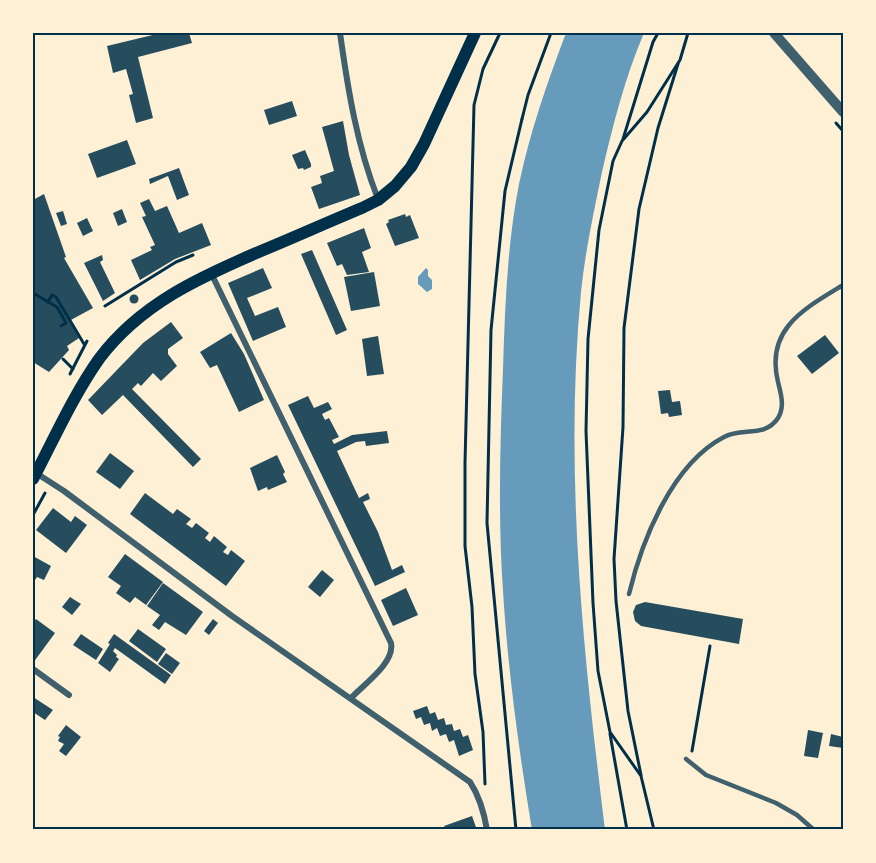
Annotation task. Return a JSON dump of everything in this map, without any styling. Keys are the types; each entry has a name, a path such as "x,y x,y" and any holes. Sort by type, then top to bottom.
{"main road":[{"path":"35,476 85,381 116,340 140,316 162,300 211,273 378,200 395,186 411,167 424,144 475,33"}],"street":[{"path":"340,33 353,113 365,167 378,200"},
{"path":"774,33 843,112"},
{"path":"211,273 391,643 393,651 386,663 351,698"},
{"path":"35,476 64,491 232,616 470,782 485,814 487,830"},
{"path":"33,669 69,695"}],"lane":[{"path":"628,594 648,535 670,492 684,472 709,445 727,435 760,432 771,426 778,417 782,403 775,360 784,331 802,311 843,285"},
{"path":"688,760 706,776 790,811 814,830"}],"path":[{"path":"485,789 483,732 475,674 472,607 465,546 465,463 474,105 483,69 500,33"},
{"path":"516,830 487,523 491,330 505,191 528,95 551,33"},
{"path":"627,830 598,671 586,431 588,339 598,230 613,162 658,33"},
{"path":"654,830 628,711 616,601 614,559 623,427 624,328 639,210 658,128 688,33"},
{"path":"622,141 647,112 680,60"},
{"path":"105,306 176,262 193,255"},
{"path":"33,292 57,307 66,323 61,326"},
{"path":"48,302 52,295 56,297 85,345"},
{"path":"63,359 73,369"},
{"path":"33,515 46,491"},
{"path":"688,760 710,646"},
{"path":"610,732 641,776"}],"water":[{"path":"566,33 644,33 625,84 602,172 583,277 576,359 574,427 578,561 583,629 605,830 532,830 511,681 501,564 501,425 509,253 519,184 528,146"},
{"path":"426,268 432,280 432,289 427,292 418,284 418,277"}],"building":[{"path":"161,33 189,33 192,43 138,57 153,118 136,123 129,95 133,94 126,69 113,73 107,46"},
{"path":"292,101 297,116 269,125 264,110"},
{"path":"343,121 360,195 319,209 311,187 322,183 320,176 334,171 322,127"},
{"path":"127,140 136,164 97,178 88,154"},
{"path":"305,150 311,167 304,170 303,168 298,169 292,155"},
{"path":"179,168 189,195 177,200 168,176 150,184 149,179"},
{"path":"44,194 66,257 64,258 93,308 69,321 79,338 67,346 69,350 49,372 33,362 33,200"},
{"path":"149,199 155,211 167,206 179,233 202,223 211,245 175,259 140,280 131,260 152,250 150,247 155,245 142,217 146,216 140,203"},
{"path":"122,209 127,222 118,226 113,213"},
{"path":"63,211 67,224 61,226 56,213"},
{"path":"405,214 406,217 410,215 419,238 395,246 386,224 388,220"},
{"path":"87,218 93,231 83,236 77,223"},
{"path":"364,228 371,248 362,252 369,272 347,275 342,264 337,266 327,243"},
{"path":"312,250 347,330 336,335 301,254"},
{"path":"102,255 103,260 100,262 115,293 103,301 84,263"},
{"path":"263,268 272,288 247,298 255,316 278,307 286,327 253,341 228,283"},
{"path":"374,272 380,306 351,311 344,277"},
{"path":"134,295 138,299 134,303 130,299"},
{"path":"171,322 183,338 168,349 168,354 177,366 161,381 153,373 141,386 138,383 132,389 201,459 193,467 123,395 102,415 88,400 143,343"},
{"path":"231,333 244,354 264,400 239,412 217,365 210,368 200,352"},
{"path":"825,335 839,353 812,374 797,356"},
{"path":"378,336 384,374 367,376 362,339"},
{"path":"670,390 672,402 680,401 682,415 669,417 668,413 661,414 658,391"},
{"path":"308,396 314,408 328,402 332,409 322,414 325,420 329,418 339,437 332,440 334,444 352,435 387,431 389,443 366,446 365,441 356,442 337,451 359,498 368,493 370,499 363,502 378,532 392,570 402,565 405,572 375,586 288,405"},
{"path":"110,453 134,471 120,489 96,472"},
{"path":"277,455 287,482 268,490 267,487 258,491 250,468"},
{"path":"145,493 173,514 177,509 191,519 186,524 192,528 196,523 209,533 205,538 210,542 214,536 227,547 223,552 228,555 231,550 245,561 226,586 130,514"},
{"path":"53,508 71,522 75,516 87,525 66,553 36,530"},
{"path":"125,554 163,582 146,605 135,597 130,603 116,593 121,586 108,577"},
{"path":"33,556 51,566 44,580 37,577 33,583"},
{"path":"322,570 334,580 320,597 308,587"},
{"path":"163,583 203,612 186,635 165,622 159,630 152,625 160,615 147,606"},
{"path":"406,588 418,615 393,626 381,600"},
{"path":"70,597 81,604 72,615 62,607"},
{"path":"645,602 743,619 739,644 641,626 635,621 633,612 636,605"},
{"path":"36,619 55,633 33,663 33,623"},
{"path":"213,619 218,623 209,635 204,631"},
{"path":"138,629 166,649 157,662 129,641"},
{"path":"81,634 103,649 96,660 73,645"},
{"path":"114,634 171,675 165,684 115,648 113,651 119,659 110,672 98,663"},
{"path":"166,653 180,663 172,674 158,664"},
{"path":"33,697 53,710 45,720 33,712"},
{"path":"427,706 430,714 435,712 438,720 444,718 446,725 452,724 454,731 460,729 463,737 468,735 473,750 459,756 454,740 449,742 446,734 440,736 437,728 432,731 430,723 424,725 421,717 416,719 413,711"},
{"path":"66,725 81,737 66,756 59,751 64,744 58,741 60,737 58,736"},
{"path":"808,730 823,733 818,758 804,756"},
{"path":"831,734 843,737 843,748 829,746"},
{"path":"472,816 477,830 446,830 444,826"}]}
